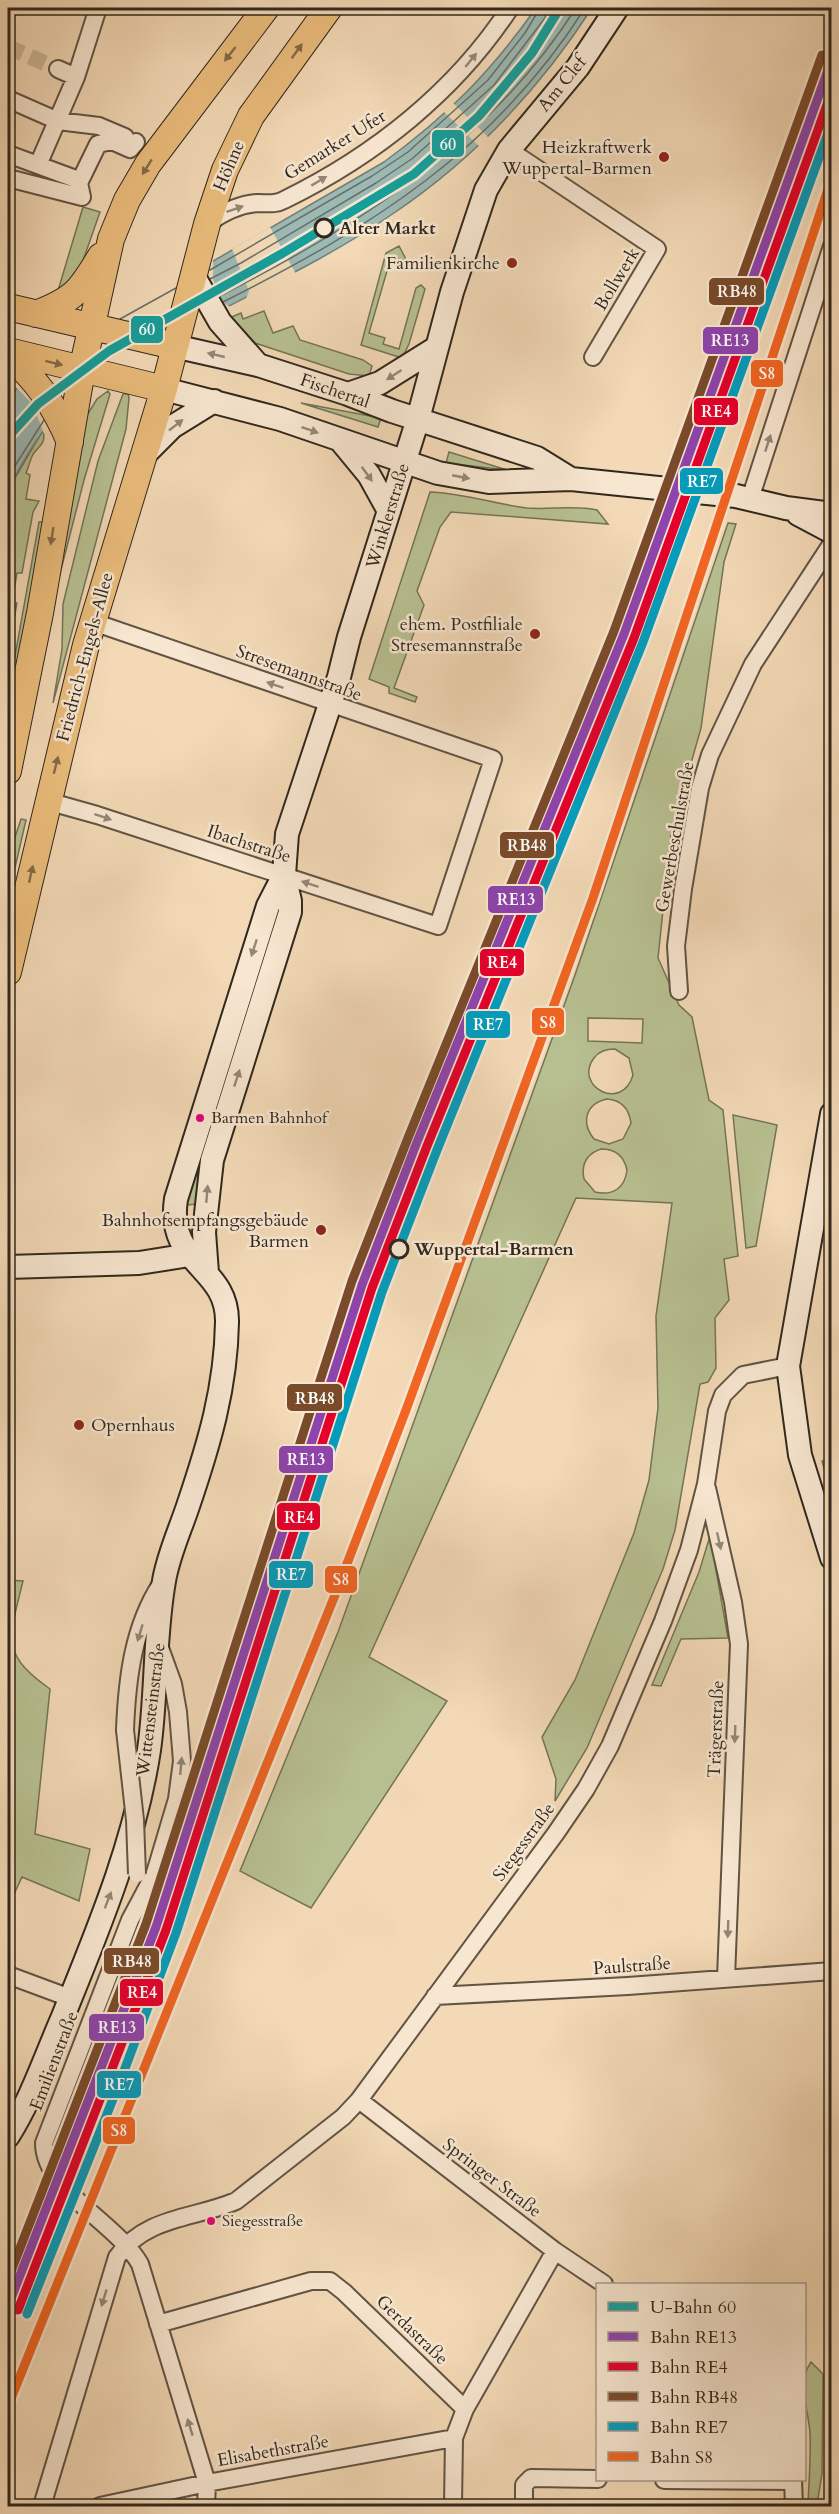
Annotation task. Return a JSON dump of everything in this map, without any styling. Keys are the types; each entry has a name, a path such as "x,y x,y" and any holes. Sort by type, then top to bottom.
{"main road":[{"path":"36,314 64,303 81,289 111,239 127,200 148,164 266,8"},
{"name":"Höhne","path":"174,346 207,224 225,170 251,116 329,8"},
{"name":"Am Clef","path":"506,154 578,67 617,8"},
{"name":"Winklerstraße","path":"284,875 287,834 405,462 470,234 486,190 506,154"},
{"path":"8,771 40,613 69,426 111,239"},
{"path":"193,275 220,322 258,365"},
{"name":"Fischertal","path":"8,307 258,365 537,458 571,479"},
{"name":"Friedrich-Engels-Allee","path":"8,972 47,801 93,622 164,389 174,346"},
{"path":"348,394 380,383 436,348"},
{"path":"15,357 69,426"},
{"name":"Fischertal","path":"15,357 114,377 214,401 438,473 489,482 571,479 667,489 743,498 786,508 831,514"},
{"path":"144,455 172,427 214,401"},
{"path":"340,440 369,476 389,511"},
{"name":"Fischertal","path":"786,508 831,532"},
{"path":"8,1267 200,1260 212,1160 290,912 284,875"},
{"name":"Wittensteinstraße","path":"8,2136 20,2117 70,1998 114,1884 134,1822 148,1750 164,1580 214,1427 222,1380 227,1318 221,1293 200,1260 177,1233 174,1212 176,1199 268,906 284,875"},
{"path":"831,1114 788,1366 800,1455 831,1558"}],"street":[{"path":"38,165 76,77 98,8"},
{"name":"Gemarker Ufer","path":"207,224 220,214 239,207 281,202 373,149 437,96 464,69 510,8"},
{"path":"58,69 76,77"},
{"path":"8,99 58,121 99,126 132,147 112,141 102,142 96,147 80,170 79,183 82,197 8,178"},
{"path":"8,154 38,165 80,170"},
{"name":"Bollwerk","path":"506,154 657,249 593,357"},
{"path":"743,498 831,246"},
{"name":"Gewerbeschulstraße","path":"679,991 676,946 683,889 700,788 710,754 753,664 831,543"},
{"name":"Stresemannstraße","path":"93,622 493,759 438,926"},
{"name":"Ibachstraße","path":"47,801 438,926"},
{"name":"Siegesstraße","path":"42,2506 117,2257 127,2244 163,2222 236,2201 343,2117 359,2100 580,1798 610,1746 663,1621 689,1550 706,1484 717,1411 723,1395 742,1375 788,1366"},
{"name":"Trägerstraße","path":"706,1484 733,1602 738,1644 726,1978"},
{"name":"Emilienstraße","path":"130,1920 137,1875 125,1730 127,1688 132,1658 149,1603 164,1580"},
{"name":"Emilienstraße","path":"159,1644 173,1684 182,1761 177,1798 155,1873 130,1920 44,2143 44,2156 50,2170 127,2244 140,2264 207,2483 206,2506"},
{"name":"Paulstraße","path":"435,1996 570,1990 831,1971"},
{"path":"8,1975 70,1998"},
{"name":"Springer Straße","path":"359,2100 555,2252 602,2283"},
{"path":"453,2506 454,2438 465,2409 555,2252"},
{"name":"Gerdastraße","path":"158,2324 311,2281 330,2281 465,2409"},
{"name":"Elisabethstraße","path":"100,2506 207,2483 454,2438"},
{"path":"524,2506 524,2485 531,2478 596,2479"},
{"path":"793,2481 795,2506"}],"green space":[{"path":"83,207 100,212 79,272 57,294"},
{"path":"399,246 407,261 391,257 369,333 385,338 383,344 399,349 416,288 421,285 425,289 409,344 402,358 361,345 386,253"},
{"path":"264,311 273,333 293,326 300,340 363,360 372,366 369,376 349,374 255,343 227,319 241,313 243,319"},
{"path":"108,391 110,394 84,480 52,605 84,420 97,399"},
{"path":"123,394 128,394 129,398 126,429 53,703 62,649 63,604 98,461"},
{"path":"301,403 381,418 378,427"},
{"path":"43,430 43,441 33,455 26,473 30,475 26,499 39,501 33,512 22,573 17,573 12,602 17,603 8,652 8,490"},
{"path":"449,452 507,470 446,463"},
{"path":"430,492 454,494 527,508 597,510 608,524 451,512 440,527 417,591 424,605 394,688 417,697 415,702 389,693 389,687 369,679"},
{"path":"39,522 44,522 8,727 8,695"},
{"path":"728,523 736,524 724,562 701,728 671,834 658,958 679,1005 692,1017 709,1100 723,1110 738,1256 724,1259 729,1300 715,1318 716,1368 708,1382 700,1384 675,1530 663,1569 587,1748 555,1801 556,1779 542,1737 575,1680 634,1533 649,1480 658,1408 656,1316 672,1203 576,1198 369,1657 447,1701 311,1908 240,1871 338,1632 575,975","holes":["588,1018 643,1019 642,1043 588,1041","615,1049 629,1058 633,1075 627,1086 619,1092 610,1094 602,1091 594,1086 590,1078 589,1068 594,1058 603,1051","607,1099 621,1103 629,1113 631,1123 623,1139 609,1144 594,1139 590,1133 587,1127 587,1115 600,1101","606,1149 615,1152 626,1165 624,1182 613,1192 595,1192 584,1179 584,1164 592,1154"]},
{"path":"21,819 26,820 8,898 8,858"},
{"path":"733,1115 777,1125 756,1246 746,1248"},
{"path":"204,1138 209,1138 199,1204 187,1205"},
{"path":"832,1459 831,1495 822,1461"},
{"path":"710,1536 728,1638 681,1639 661,1686 652,1685 699,1572"},
{"path":"8,1580 23,1581 12,1631 12,1643 16,1654 34,1677 50,1689 35,1834 90,1849 79,1901 22,1877 8,1907"},
{"path":"811,2362 823,2374 822,2474 817,2504 808,2504 810,2434 806,2408 807,2370"}],"water":[{"path":"536,8 592,8 572,38 527,95 477,147 421,194 367,231 290,275 136,354 105,373 76,395 47,426 26,457 8,490 8,401 17,388 58,351 384,162 407,145 467,92 502,53"}],"pier":[{"path":"452,102 490,139 481,148 443,111"},
{"path":"270,227 296,274 245,301 249,291 232,249"},
{"path":"213,259 213,279 220,301 232,308 119,367 90,386 44,434 33,405 15,386 57,349 103,318"}],"tunnel":[{"path":"8,47 58,69"}],"metro line":[{"name":"60","path":"8,437 38,404 109,351 283,253 414,174 479,116 532,53 560,8"}],"rail line":[{"name":"RB48","path":"8,2279 146,1924 352,1281 614,631 822,55"},
{"name":"RE13","path":"8,2306 156,1927 362,1285 417,1142 624,634 832,59"},
{"name":"RE4","path":"18,2310 166,1930 372,1288 427,1146 634,638 832,91"},
{"name":"RE7","path":"27,2314 121,2079 176,1933 382,1292 437,1150 643,642 832,122"},
{"name":"S8","path":"8,2406 335,1595 406,1410 593,898 832,177"}],"place":[{"name":"Heizkraftwerk Wuppertal-Barmen","path":"664,157"},
{"name":"Alter Markt","path":"324,228"},
{"name":"Familienkirche","path":"512,263"},
{"name":"ehem. Postfiliale Stresemannstraße","path":"535,634"},
{"name":"Barmen Bahnhof","path":"200,1118"},
{"name":"Bahnhofsempfangsgebäude Barmen","path":"321,1230"},
{"name":"Wuppertal-Barmen","path":"399,1249"},
{"name":"Opernhaus","path":"79,1425"},
{"name":"Siegesstraße","path":"211,2221"}]}
